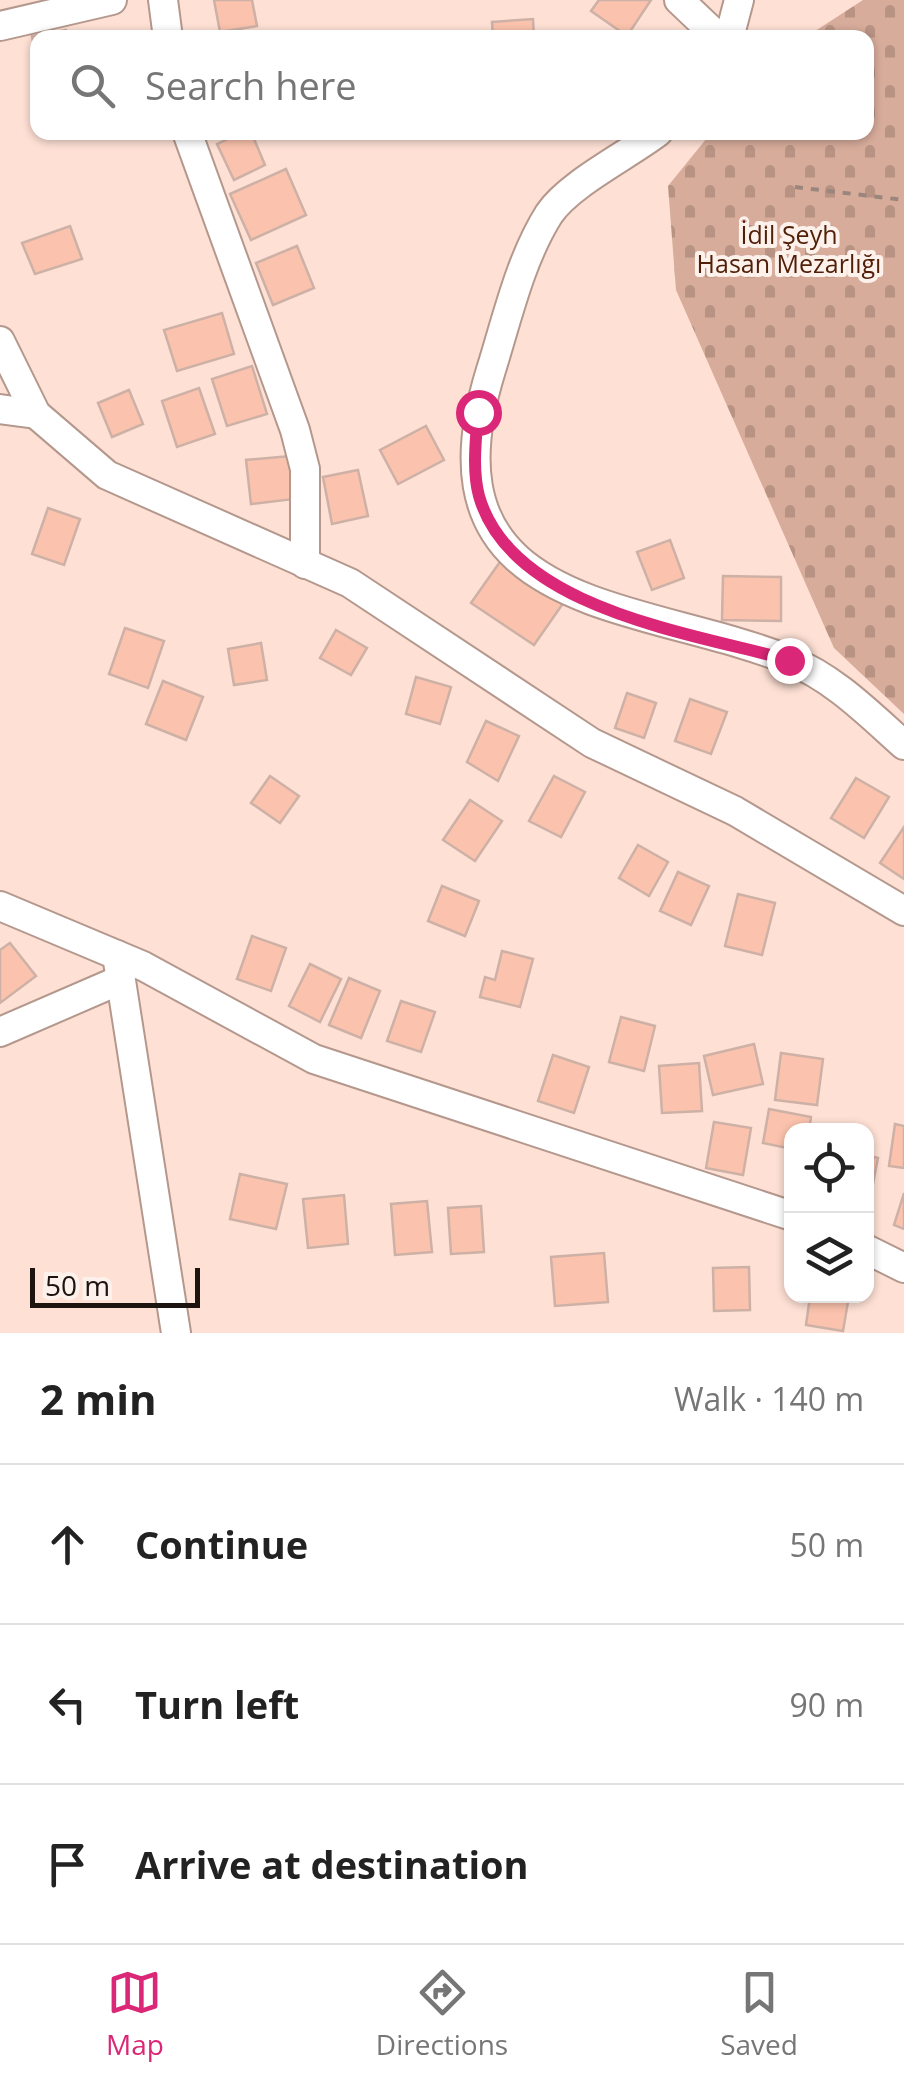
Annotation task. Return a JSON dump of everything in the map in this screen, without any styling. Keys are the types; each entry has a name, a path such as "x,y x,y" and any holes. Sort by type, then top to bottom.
{"street":[{"path":"0,26 112,0"},
{"path":"163,0 167,30"},
{"path":"679,0 711,30"},
{"path":"731,30 739,0"},
{"path":"189,140 295,430 305,469 305,564"},
{"path":"647,140 550,212 518,282 478,412 479,496 515,558 554,586 599,606 789,660 840,688 904,745"},
{"path":"0,340 36,414 107,474 350,583 592,743 735,811 904,911"},
{"path":"0,409 36,414"},
{"path":"0,906 314,1059 784,1213"},
{"path":"0,1032 119,967"},
{"path":"119,967 176,1333"},
{"path":"874,1253 904,1268"}],"path":[{"path":"795,186 904,200"}],"green space":[{"name":"İdil Şeyh Hasan Mezarlığı","path":"863,0 904,0 904,714 834,648 676,290 668,186 705,140 874,140 874,30 817,30"}],"building":[{"path":"214,0 252,0 257,26 220,30"},
{"path":"599,0 651,0 631,30 618,30 591,11"},
{"path":"533,19 534,30 492,30 492,22"},
{"path":"225,140 254,140 265,165 234,180 217,144"},
{"path":"286,169 306,215 251,240 230,194"},
{"path":"70,226 82,259 35,274 22,243"},
{"path":"297,246 314,288 273,305 256,263"},
{"path":"222,313 234,354 177,371 164,330"},
{"path":"252,366 267,414 227,426 212,379"},
{"path":"199,388 215,434 177,447 162,401"},
{"path":"129,390 143,424 112,437 98,403"},
{"path":"426,426 444,460 398,484 380,450"},
{"path":"290,456 294,499 251,504 246,460"},
{"path":"358,470 368,516 332,524 323,477"},
{"path":"48,508 80,519 64,565 32,554"},
{"path":"670,540 684,578 652,590 637,552"},
{"path":"502,559 564,602 534,645 471,603"},
{"path":"723,576 781,577 781,621 722,620"},
{"path":"125,628 164,641 148,688 109,674"},
{"path":"336,630 367,648 351,675 320,658"},
{"path":"261,643 267,680 234,685 228,649"},
{"path":"416,677 451,687 440,724 406,714"},
{"path":"163,681 203,697 186,740 146,724"},
{"path":"627,693 656,703 644,738 615,728"},
{"path":"690,699 727,712 711,754 675,741"},
{"path":"486,721 519,736 498,781 467,762"},
{"path":"270,776 299,796 280,823 251,803"},
{"path":"554,776 585,792 561,837 529,821"},
{"path":"856,778 889,797 864,838 831,818"},
{"path":"470,800 502,821 475,861 443,840"},
{"path":"904,827 904,879 880,863"},
{"path":"638,845 668,862 649,896 619,878"},
{"path":"678,872 709,886 691,925 660,911"},
{"path":"442,886 479,901 465,936 428,921"},
{"path":"738,894 775,903 762,955 725,946"},
{"path":"252,936 286,948 271,991 237,979"},
{"path":"10,943 36,976 0,1003 0,950"},
{"path":"502,951 533,959 520,1007 480,997 485,977 495,980"},
{"path":"310,964 341,979 320,1022 289,1006"},
{"path":"349,978 380,991 361,1038 329,1025"},
{"path":"401,1001 435,1012 421,1052 387,1041"},
{"path":"621,1017 655,1026 644,1071 609,1062"},
{"path":"754,1044 763,1084 713,1095 704,1056"},
{"path":"781,1053 823,1059 817,1105 775,1100"},
{"path":"553,1055 589,1067 574,1113 538,1101"},
{"path":"699,1063 702,1111 662,1113 659,1066"},
{"path":"769,1109 811,1117 810,1123 784,1123 784,1147 763,1143"},
{"path":"714,1122 751,1128 743,1175 706,1168"},
{"path":"895,1124 904,1126 904,1168 889,1166"},
{"path":"240,1174 287,1184 276,1229 230,1219"},
{"path":"904,1193 904,1229 894,1225"},
{"path":"344,1195 348,1244 308,1248 303,1199"},
{"path":"427,1201 432,1252 395,1255 391,1204"},
{"path":"481,1206 484,1252 451,1254 448,1208"},
{"path":"604,1253 608,1302 555,1306 551,1257"},
{"path":"749,1267 750,1310 714,1311 713,1268"},
{"path":"809,1303 848,1303 843,1331 806,1325"}],"route":[{"path":"478,412 479,496 515,558 554,586 599,606 789,660"}]}
